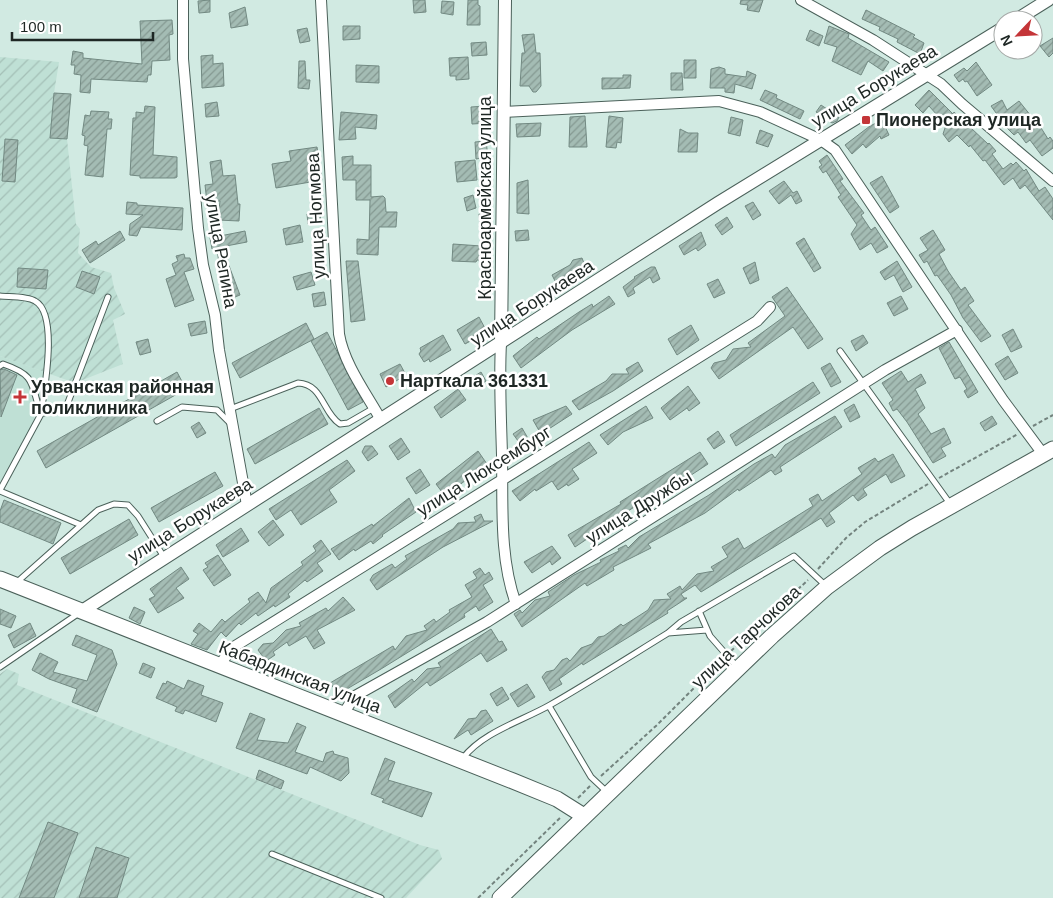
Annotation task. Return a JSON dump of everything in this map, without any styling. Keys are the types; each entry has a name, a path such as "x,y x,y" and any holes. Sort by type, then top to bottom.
{"main road":[{"name":"улица Тарчокова","path":"500,898 738,668 827,587 880,548 951,505 1048,452"},
{"name":"Кабардинская улица","path":"7,582 557,799 584,816"}],"street":[{"name":"улица Репина","path":"183,0 182,51 191,168 203,265 216,316 219,350 247,505"},
{"name":"улица Ногмова","path":"321,0 339,334 341,347 381,420"},
{"name":"Красноармейская улица","path":"505,0 499,381 501,480 506,564 510,587 516,604"},
{"path":"801,0 873,40 928,75 1053,181"},
{"path":"1032,10 1048,0"},
{"name":"улица Борукаева","path":"82,611 821,140 993,34"},
{"path":"503,112 719,101 760,112 821,140 835,150 1003,400 1048,452"},
{"name":"улица Люксембург","path":"219,666 232,648 757,321 764,316 770,307"},
{"name":"улица Дружбы","path":"343,714 355,696 516,604 864,385 957,330"}],"lane":[{"path":"0,296 34,300 44,310 47,327 48,356 41,414 0,491 81,525"},
{"path":"41,414 66,405 108,298"},
{"path":"840,351 951,505"},
{"path":"0,366 3,364 22,371 29,377 41,414"},
{"path":"230,409 298,383 306,383 314,388 334,420 340,424 348,423 374,408"},
{"path":"157,421 182,407 217,410 228,420 234,430"},
{"path":"7,582 98,510 114,504 128,505 138,516 164,557"},
{"path":"461,761 469,750 482,740 549,706 668,633 698,611 794,556 827,587"},
{"path":"0,667 82,611"},
{"path":"698,611 707,630 726,656 738,668"},
{"path":"668,633 707,630"},
{"path":"549,706 592,776 608,792"},
{"path":"272,854 381,898"}],"shaded area":[{"path":"0,57 59,62 54,93 71,94 67,139 76,224 80,229 78,253 91,267 111,273 114,288 125,314 113,320 123,364 75,383 0,356"},
{"name":"Урванская районная поликлиника","path":"0,356 45,372 28,445 0,484"},
{"path":"7,669 19,674 17,685 420,845 439,850 442,859 406,898 0,898 0,674"}],"building":[{"path":"210,0 210,12 199,13 198,1"},
{"path":"413,0 425,0 426,12 414,13"},
{"path":"468,0 478,0 478,5 480,6 480,25 467,25"},
{"path":"741,0 763,0 759,12 747,10 748,5 740,4"},
{"path":"442,1 454,2 453,15 441,13"},
{"path":"245,7 248,25 231,28 229,13"},
{"path":"866,10 915,35 913,37 924,43 920,54 897,42 898,39 879,30 880,27 862,19"},
{"path":"172,20 173,34 169,35 170,60 152,61 151,75 148,75 147,82 91,79 90,93 80,92 81,75 74,74 75,65 71,65 73,51 83,53 83,58 142,64 140,21"},
{"path":"343,26 360,26 360,39 343,40"},
{"path":"829,26 849,34 848,38 889,62 883,71 868,61 861,75 832,61 837,47 824,43"},
{"path":"307,28 310,41 300,43 297,30"},
{"path":"810,30 823,36 819,46 806,40"},
{"path":"534,34 536,53 540,53 541,86 536,92 533,92 529,86 520,86 522,53 525,53 522,35"},
{"path":"1053,38 1053,53 1049,57 1043,50 1043,44"},
{"path":"486,42 487,55 472,56 471,43"},
{"path":"213,55 213,64 223,63 224,86 202,88 201,56"},
{"path":"468,57 469,79 456,80 456,76 450,76 449,58"},
{"path":"684,60 696,60 696,78 684,78"},
{"path":"299,61 305,61 306,80 310,80 309,89 298,88"},
{"path":"976,62 992,85 977,96 967,81 965,82 963,79 959,82 954,75 964,68 967,71"},
{"path":"356,65 379,66 379,83 356,82"},
{"path":"719,67 725,69 725,74 746,77 747,71 756,75 752,89 735,84 734,93 725,92 725,88 710,88 711,69"},
{"path":"671,73 682,73 683,90 671,90"},
{"path":"623,75 631,75 630,88 602,89 602,78 623,78"},
{"path":"765,90 777,95 776,98 804,111 800,119 760,100"},
{"path":"929,90 953,114 954,112 989,143 996,151 992,154 1003,169 1016,162 1024,171 1026,169 1039,191 1045,187 1053,199 1053,220 1025,185 1020,189 1013,178 1004,185 985,160 983,161 970,145 969,147 957,135 949,142 943,134 946,125 929,106 923,113 915,105"},
{"path":"54,93 71,94 67,139 50,138"},
{"path":"1002,100 1007,110 1019,101 1031,116 1033,115 1048,139 1050,137 1053,141 1053,148 1042,156 1030,140 1026,143 1018,132 1014,135 991,106"},
{"path":"217,102 219,116 206,117 205,104"},
{"path":"821,105 839,117 837,121 832,123 816,112"},
{"path":"145,106 155,107 153,155 177,157 177,177 175,178 140,178 140,176 130,175 133,118 136,118 136,112 144,113"},
{"path":"486,106 488,123 472,124 471,107"},
{"path":"91,111 109,112 108,119 112,119 111,129 107,129 103,177 85,175 88,146 84,145 85,136 82,135 85,115 90,116"},
{"path":"341,112 377,115 376,129 355,127 356,139 339,140"},
{"path":"585,116 587,147 569,147 570,117"},
{"path":"609,116 623,118 621,143 617,142 616,148 606,147"},
{"path":"731,117 743,120 740,136 728,133"},
{"path":"882,120 889,135 881,139 880,136 866,148 863,144 852,154 845,145 870,126"},
{"path":"541,123 540,136 517,137 516,124"},
{"path":"680,129 688,133 698,133 697,152 678,152"},
{"path":"760,130 773,135 768,147 756,143"},
{"path":"5,139 18,140 15,182 2,181"},
{"path":"486,141 488,157 476,159 475,142"},
{"path":"317,147 322,180 276,188 272,164 291,161 289,151"},
{"path":"827,155 843,179 840,181 864,213 861,215 871,230 875,227 888,247 877,253 871,243 860,250 851,234 857,225 838,197 841,195 826,171 823,173 819,167 822,165 819,161"},
{"path":"353,156 353,165 371,165 371,197 383,196 385,198 386,212 397,212 396,227 379,227 378,255 357,254 357,239 369,240 370,200 356,200 356,180 343,180 342,157"},
{"path":"221,160 223,176 235,175 238,204 240,204 239,221 218,220 220,201 207,202 205,185 213,184 210,162"},
{"path":"475,160 477,180 457,182 455,162"},
{"path":"882,176 899,207 890,213 870,183"},
{"path":"528,180 529,214 517,213 517,183"},
{"path":"784,181 793,193 797,191 802,201 796,204 791,195 779,204 769,191"},
{"path":"473,195 476,208 467,211 464,198"},
{"path":"127,202 137,203 137,205 183,208 182,230 141,227 137,236 129,235 130,224 143,215 126,214"},
{"path":"753,202 761,215 753,220 745,206"},
{"path":"320,213 321,223 308,224 307,214"},
{"path":"479,214 490,214 491,226 480,227"},
{"path":"727,217 733,227 722,235 715,225"},
{"path":"300,225 303,242 286,245 283,229"},
{"path":"528,230 529,240 516,241 515,231"},
{"path":"933,230 945,250 939,254 948,271 961,290 965,287 974,301 968,305 991,336 981,342 963,318 951,295 937,275 935,276 927,261 924,263 919,255 928,250 920,238"},
{"path":"120,231 125,240 90,263 82,250 96,241 98,245"},
{"path":"245,231 247,242 226,246 228,263 240,295 230,299 220,272 217,248 212,249 210,238"},
{"path":"701,232 706,245 698,251 696,248 684,255 679,246"},
{"path":"804,238 821,268 814,272 796,243"},
{"path":"453,244 481,246 481,260 476,262 452,261"},
{"path":"184,254 185,258 190,258 194,269 184,272 194,300 175,307 166,279 176,275 172,264 178,261 176,256"},
{"path":"582,258 587,271 558,287 552,275 570,265 573,260"},
{"path":"346,261 358,261 365,320 351,322"},
{"path":"897,261 912,287 903,292 894,275 885,280 880,272"},
{"path":"755,262 759,280 750,284 743,268"},
{"path":"651,267 655,267 660,279 653,283 650,277 633,288 635,293 628,297 623,287 634,277"},
{"path":"18,268 48,270 46,289 17,287"},
{"path":"82,271 100,277 94,294 76,287"},
{"path":"311,272 315,285 297,290 293,277"},
{"path":"490,277 491,293 483,293 482,278"},
{"path":"718,279 725,293 714,298 707,284"},
{"path":"787,287 823,339 808,349 793,327 719,379 711,368 714,363 726,360 733,349 751,347 748,343 785,316 772,297"},
{"path":"324,292 326,305 314,307 312,294"},
{"path":"609,296 615,304 572,330 521,368 513,356 537,337 539,339 592,304 593,307"},
{"path":"901,296 908,309 894,316 887,303"},
{"path":"479,317 487,332 465,344 457,330"},
{"path":"205,321 207,333 191,336 188,324"},
{"path":"306,323 314,339 240,378 232,363"},
{"path":"691,325 699,340 677,355 668,339"},
{"path":"1013,329 1022,347 1011,352 1002,335"},
{"path":"327,332 363,402 348,410 311,341"},
{"path":"443,335 451,350 430,362 429,359 424,362 419,354 420,348"},
{"path":"863,335 868,343 856,351 851,341"},
{"path":"148,339 151,352 140,355 136,342"},
{"path":"949,342 978,392 968,398 964,391 967,389 960,377 955,379 939,348"},
{"path":"1008,356 1018,373 1005,380 995,364"},
{"path":"638,362 643,371 613,391 579,410 572,401 606,381 612,374 629,374 626,369"},
{"path":"830,363 841,382 831,387 821,368"},
{"path":"400,364 406,375 386,387 380,374"},
{"path":"4,369 17,375 1,417 0,370"},
{"path":"901,371 908,382 921,374 926,383 915,389 925,408 918,414 931,434 944,428 951,443 941,448 946,456 933,463 897,409 893,411 889,403 893,400 882,383"},
{"path":"177,372 186,389 46,468 37,451"},
{"path":"481,372 486,381 475,388 470,379"},
{"path":"813,382 820,393 736,446 730,435"},
{"path":"688,386 700,403 689,411 687,408 670,420 661,408"},
{"path":"458,389 466,400 441,418 434,407"},
{"path":"854,404 860,417 850,422 844,410"},
{"path":"566,406 572,414 541,434 533,420"},
{"path":"646,406 653,418 623,432 608,445 600,435"},
{"path":"319,408 328,424 255,464 247,449"},
{"path":"835,416 842,427 780,467 782,471 775,475 771,470 739,491 738,489 705,513 648,544 651,548 613,567 614,570 587,586 585,583 522,627 514,614 520,610 522,613 535,600 550,596 548,592 574,575 619,551 618,549 626,545 628,548 639,537 709,495 754,464 772,454 775,458 785,445"},
{"path":"992,416 997,424 985,431 980,423"},
{"path":"199,422 206,433 197,438 191,427"},
{"path":"522,428 529,440 521,445 513,434"},
{"path":"718,431 725,442 714,449 707,439"},
{"path":"401,438 410,452 398,460 389,446"},
{"path":"589,442 597,453 572,469 579,479 568,486 567,484 558,490 552,481 536,491 535,489 520,501 512,491"},
{"path":"365,446 372,446 378,454 368,461 362,452"},
{"path":"478,451 487,464 445,496 436,484"},
{"path":"700,452 708,464 664,491 663,489 601,528 575,547 568,535 621,504 620,502"},
{"path":"893,454 905,476 891,483 886,474 863,489 867,495 858,501 853,495 829,513 835,522 827,527 821,518 701,592 695,585 681,594 684,598 687,598 667,611 668,613 583,665 582,663 559,679 562,684 550,691 542,677 546,672 554,670 562,660 567,658 570,661 581,648 592,644 598,637 604,636 621,624 623,626 648,610 654,600 671,599 667,594 680,586 682,590 697,574 714,571 711,567 728,557 722,547 738,538 744,549 813,506 809,499 818,494 822,501 862,474 858,468 875,458 878,462"},
{"path":"347,460 355,471 329,490 337,502 301,525 291,510 276,520 269,509"},
{"path":"420,469 430,485 416,494 406,478"},
{"path":"215,472 223,486 159,522 151,508"},
{"path":"409,498 416,512 382,535 373,544 371,541 355,551 354,549 339,560 331,549 372,524 373,526"},
{"path":"4,500 61,523 53,544 0,522 0,511"},
{"path":"481,514 484,521 493,521 443,547 377,590 370,580 373,575 392,564 395,568 407,559 405,556 453,529 458,523 476,522 474,517"},
{"path":"129,519 138,535 70,574 61,558"},
{"path":"273,520 284,535 269,546 258,532"},
{"path":"241,528 249,541 223,557 216,545"},
{"path":"321,540 331,554 317,563 323,571 307,582 305,580 288,594 290,597 275,607 274,605 258,616 256,613 241,625 239,623 226,637 221,632 207,650 191,644 198,634 193,631 199,623 211,632 222,619 225,622 250,602 248,599 258,592 266,603 271,588 303,565 301,562 316,551 313,546"},
{"path":"552,546 561,558 552,565 550,561 532,573 524,562"},
{"path":"218,555 231,575 214,586 203,570 208,567 205,563"},
{"path":"181,567 189,579 176,588 184,598 158,613 149,599 155,596 150,589"},
{"path":"480,568 485,575 489,572 493,579 483,585 493,602 479,611 476,606 464,614 465,617 381,669 340,693 338,690 336,691 330,683 393,646 395,650 406,636 427,630 424,626 434,619 436,622 450,612 449,610 472,597 465,585 477,578 473,572"},
{"path":"343,597 355,610 317,630 325,643 314,649 306,636 289,646 287,642 273,652 275,655 266,661 258,650 263,644 273,643 286,630 301,626 299,623 326,608 328,611"},
{"path":"134,607 145,612 140,624 129,618"},
{"path":"0,609 16,616 11,628 0,624"},
{"path":"30,623 36,636 14,648 8,635"},
{"path":"491,629 499,642 502,641 507,650 487,662 481,653 430,686 427,682 395,708 388,696 412,679 414,682 427,669 441,667 438,663"},
{"path":"76,635 112,650 117,664 97,712 72,702 77,689 49,679 32,670 40,653 58,662 53,672 87,681 97,655 72,645"},
{"path":"143,663 155,668 151,678 139,673"},
{"path":"188,680 204,686 201,695 223,703 216,722 185,710 183,714 175,711 177,707 156,698 163,683 166,684 167,681 184,689"},
{"path":"527,684 535,697 518,707 510,694"},
{"path":"502,687 509,699 497,706 490,694"},
{"path":"486,710 493,721 471,735 468,730 454,739 468,719 476,718 481,711"},
{"path":"250,713 265,719 257,740 288,743 297,723 306,727 295,752 323,762 326,753 333,751 334,754 348,758 349,773 341,781 310,767 307,774 236,748"},
{"path":"385,758 395,762 388,780 432,793 422,817 382,802 384,799 371,794"},
{"path":"259,770 284,781 281,789 256,779"},
{"path":"48,822 78,833 54,898 19,898"},
{"path":"96,847 129,858 117,898 79,898"}],"place":[{"name":"Пионерская улица","path":"866,120"},
{"name":"Нарткала 361331","path":"390,381"},
{"name":"Урванская районная поликлиника","path":"20,397"}]}
